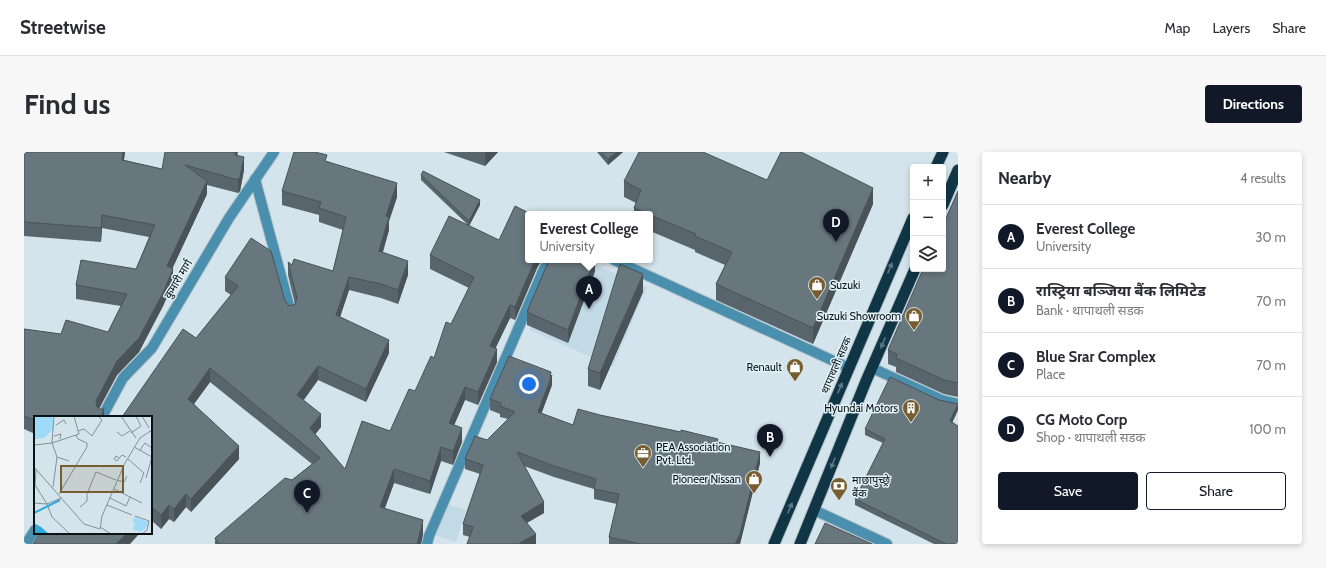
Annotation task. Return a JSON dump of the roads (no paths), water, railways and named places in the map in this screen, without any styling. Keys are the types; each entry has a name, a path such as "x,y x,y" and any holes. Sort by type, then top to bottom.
{"highway":[{"path":"937,164 943,152"},
{"path":"945,200 958,170"},
{"name":"थापाथली सडक","path":"774,544 910,225"},
{"path":"800,544 872,368 914,272"}],"street":[{"name":"कुमारी मार्ग","path":"103,416 123,378 152,348 229,218 274,152"},
{"path":"255,180 291,313"},
{"path":"428,540 543,271 548,263"},
{"path":"621,263 849,368"},
{"path":"872,368 942,400 958,404"},
{"path":"814,510 887,544"},
{"path":"26,544 34,532"}],"place":[{"name":"CG Moto Corp","path":"836,242"},
{"name":"Suzuki","path":"817,300"},
{"name":"Everest College","path":"589,309"},
{"name":"Suzuki Showroom","path":"914,331"},
{"name":"Renault","path":"795,382"},
{"name":"Hyundai Motors","path":"911,423"},
{"name":"रास्ट्रिया बञ्जिया बैंक लिमिटेड","path":"770,457"},
{"name":"PEA Association Pvt. Ltd.","path":"643,468"},
{"name":"Pioneer Nissan","path":"754,494"},
{"name":"माछापुच्छ्रे बैंक","path":"839,501"},
{"name":"Blue Srar Complex","path":"307,513"}]}
